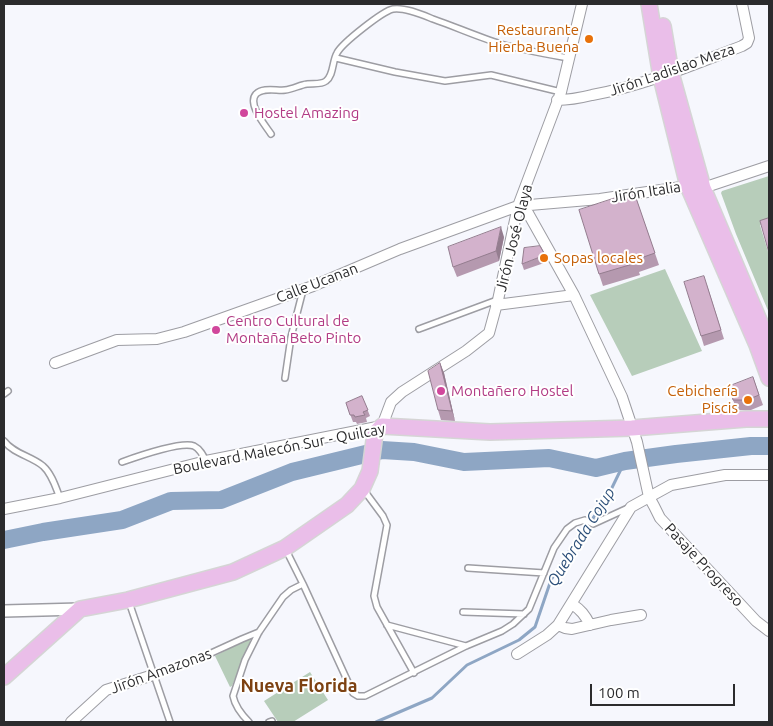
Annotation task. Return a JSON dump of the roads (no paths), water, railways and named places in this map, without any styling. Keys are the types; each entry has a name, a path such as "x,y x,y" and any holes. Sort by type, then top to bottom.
{"main road":[{"path":"650,4 666,75 696,187 766,348 769,378"},
{"path":"660,4 666,75"},
{"name":"Boulevard Malecón Sur - Quilcay","path":"378,430 634,435 746,419 769,419"},
{"path":"4,677 80,609 128,600 233,572 285,548 347,505 362,489 370,472 378,430"}],"street":[{"name":"Jirón José Olaya","path":"378,430 391,402 402,392 466,351 489,333 521,206 559,96 582,4"},
{"name":"Jirón Ladislao Meza","path":"559,96 568,100 612,92 666,75 742,46 747,43 749,38 742,4"},
{"name":"Jirón Italia","path":"521,206 600,199 696,187 769,166"},
{"name":"Jirón José Olaya","path":"521,206 574,295 622,397 634,435"},
{"name":"Calle Ucanan","path":"55,363 117,340 157,339 184,332 303,289 400,249 521,206"},
{"path":"497,302 574,295"},
{"name":"Boulevard Malecón Sur - Quilcay","path":"4,509 60,498 206,461 378,430"},
{"name":"Pasaje Progreso","path":"634,435 648,491 660,518 756,621 769,631"},
{"path":"517,654 547,635 558,625 631,507 648,491 716,476 769,475"},
{"path":"572,604 584,613 590,625"},
{"path":"4,611 80,609"},
{"path":"558,625 572,629 641,615"},
{"name":"Jirón Amazonas","path":"71,722 106,690 153,675"}],"lane":[{"path":"271,134 255,109 253,101 255,95 267,90 285,90 326,81 330,76 337,53 353,36 394,8 414,12 500,44 568,58"},
{"path":"336,58 446,81 491,75 559,96"},
{"path":"285,378 291,337 303,289"},
{"path":"419,329 497,302"},
{"path":"4,441 23,456 43,466 49,473 60,498"},
{"path":"122,462 177,446 193,445 201,451 206,461"},
{"path":"362,489 383,516 386,525 374,596 377,607 414,672"},
{"path":"285,548 352,693 358,696 365,696 513,624 529,609 554,548 567,529 575,523 585,520 593,524 631,507"},
{"path":"468,568 544,573"},
{"path":"249,722 243,716 233,696 245,660 259,632 283,597 291,590 303,584"},
{"path":"128,600 170,722"},
{"path":"463,612 525,614"},
{"path":"387,624 466,646"},
{"name":"Jirón Amazonas","path":"153,675 207,655 259,632"}],"waterway":[{"path":"4,540 122,520 171,501 221,500 292,472 382,450 414,452 464,462 549,458 596,468 625,461 676,454 751,446 769,446"},
{"name":"Quebrada Cojup","path":"376,722 432,698 467,665 519,640 535,627 551,580 573,545 605,502 625,461"}],"place":[{"name":"Restaurante Hierba Buena","path":"589,39"},
{"name":"Hostel Amazing","path":"244,113"},
{"name":"Sopas locales","path":"544,258"},
{"name":"Centro Cultural de Montaña Beto Pinto","path":"216,330"},
{"name":"Montañero Hostel","path":"441,391"},
{"name":"Cebichería Piscis","path":"748,400"}],"district":[{"name":"Nueva Florida","path":"299,686"}]}
